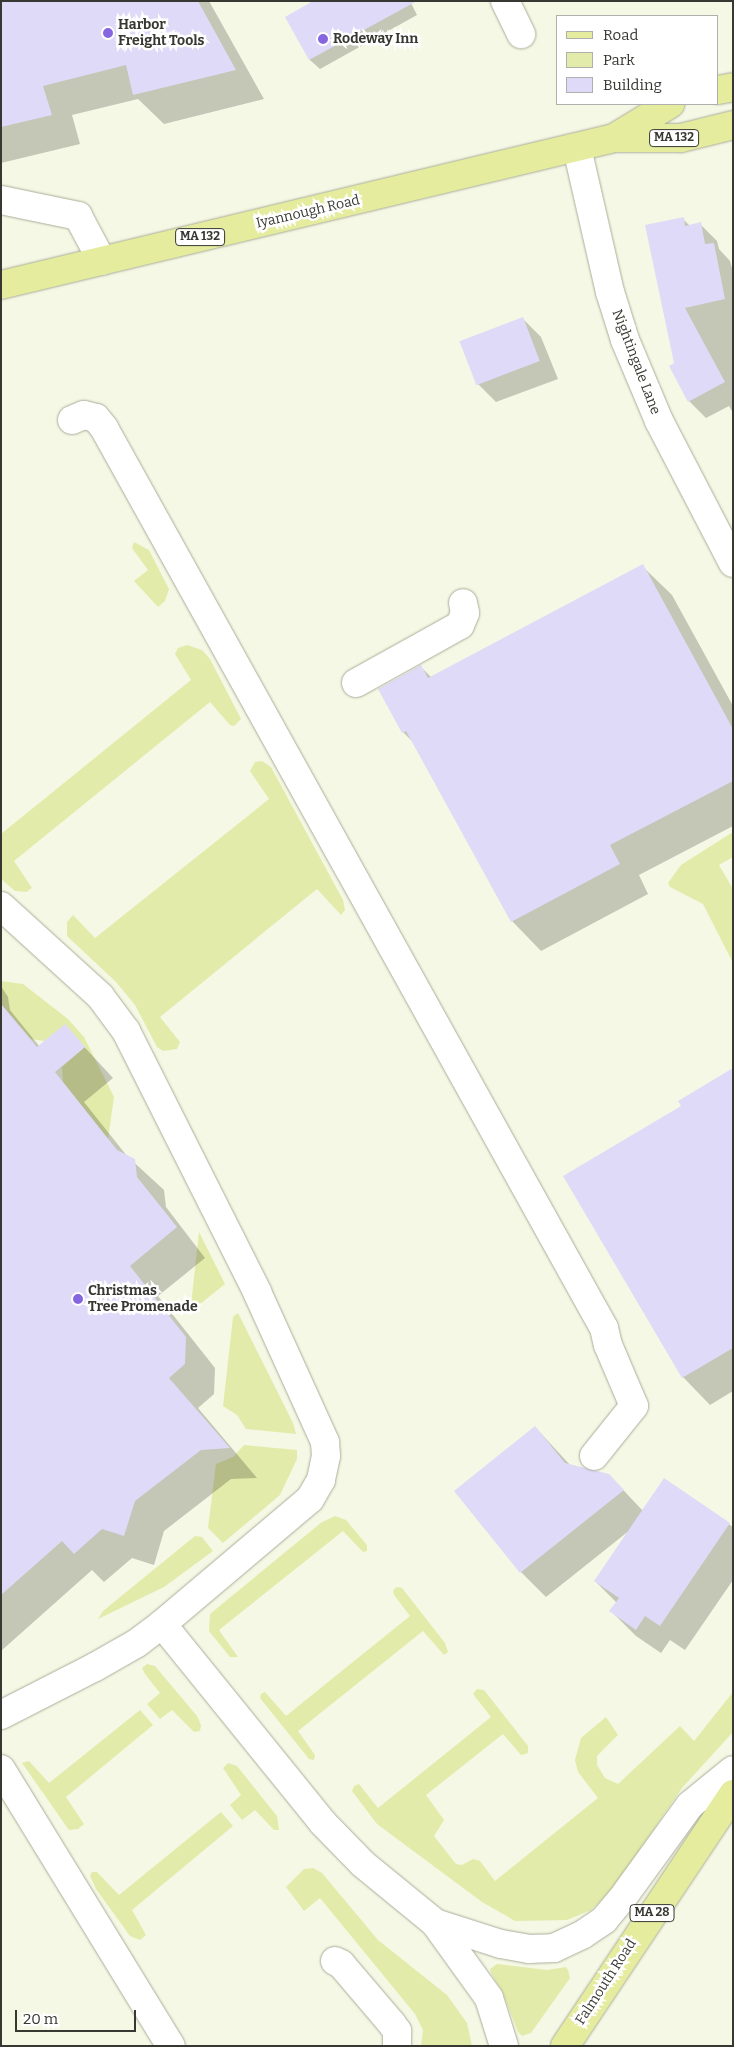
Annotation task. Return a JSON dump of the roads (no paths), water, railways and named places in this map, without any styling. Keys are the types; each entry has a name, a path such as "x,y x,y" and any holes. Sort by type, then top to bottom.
{"main road":[{"path":"719,90 733,87"},
{"name":"Iyannough Road","path":"614,138 668,105"},
{"name":"Iyannough Road","path":"1,285 614,138 681,138 733,125"},
{"name":"Falmouth Road","path":"575,2041 622,1956 733,1794"}],"street":[{"path":"505,1 521,34"},
{"name":"Nightingale Lane","path":"578,148 610,292 625,340 659,421 733,562"},
{"path":"1,200 78,216 102,261"},
{"path":"72,420 84,415 96,418 104,428 604,1328 608,1345 634,1406 594,1456"},
{"path":"356,683 460,625 465,613 463,603"},
{"path":"1,906 100,996 126,1030 257,1292 325,1442 326,1456 321,1480 310,1499 162,1624 137,1644 1,1716"},
{"path":"162,1624 323,1823 363,1864 434,1923 489,1998 504,2046"},
{"path":"1,1769 70,1859 172,2046"},
{"path":"434,1923 501,1944 529,1949 554,1948 582,1935 604,1920 622,1900 690,1805 733,1770"},
{"path":"335,1961 341,1964 392,2024 397,2031 397,2046"}],"place":[{"name":"Harbor Freight Tools","path":"108,33"},
{"name":"Rodeway Inn","path":"323,39"},
{"name":"Christmas Tree Promenade","path":"78,1299"}]}
